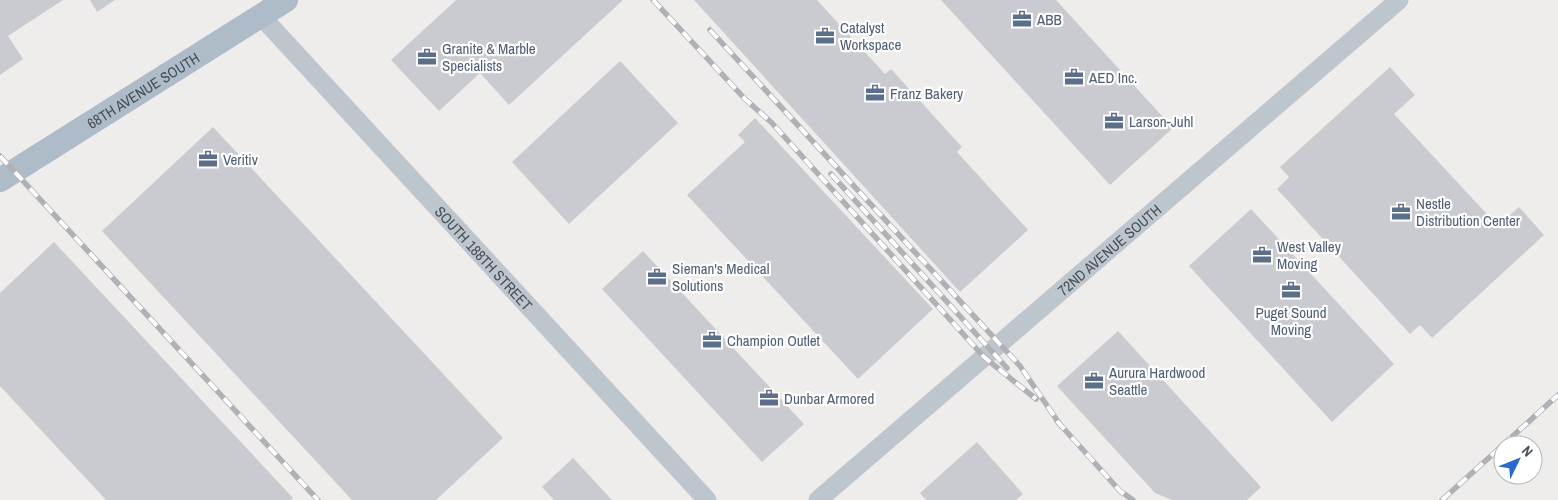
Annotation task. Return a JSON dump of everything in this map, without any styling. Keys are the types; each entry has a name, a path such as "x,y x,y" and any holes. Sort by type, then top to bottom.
{"main road":[{"name":"68TH AVENUE SOUTH","path":"0,180 286,0"}],"street":[{"name":"72ND AVENUE SOUTH","path":"818,500 1399,0"},
{"name":"SOUTH 188TH STREET","path":"261,16 707,500"}],"building":[{"path":"0,0 63,0 8,36 23,59 0,75"},
{"path":"90,0 115,0 97,12"},
{"path":"456,0 623,0 509,105 480,73 439,111 391,60"},
{"path":"694,0 817,0 885,74 891,69 962,147 957,152 1028,230 960,292"},
{"path":"941,0 1056,0 1173,128 1110,185"},
{"path":"620,61 678,123 569,224 512,162"},
{"path":"1390,67 1415,95 1394,114 1498,226 1519,207 1544,235 1432,338 1420,325 1410,334 1277,189 1289,177 1280,167"},
{"path":"755,118 933,309 858,379 687,195 745,142 738,135"},
{"path":"213,127 503,438 436,500 352,500 102,231"},
{"path":"1251,209 1394,364 1332,422 1189,266"},
{"path":"54,242 293,498 291,500 106,500 0,386 0,293"},
{"path":"643,251 804,424 762,462 602,289"},
{"path":"1118,331 1261,487 1247,500 1172,500 1155,493 1057,386"},
{"path":"977,442 1023,494 1016,500 926,500 920,493"},
{"path":"573,458 612,500 554,500 542,487"}],"railway":[{"path":"653,0 745,99 771,122 984,357 1036,399"},
{"path":"710,30 1020,366 1061,426"},
{"path":"0,156 318,500"},
{"path":"831,174 1007,368"},
{"path":"1514,435 1558,395"},
{"path":"1057,421 1120,491 1133,500"},
{"path":"1442,500 1493,454"}],"place":[{"name":"ABB","path":"1022,19"},
{"name":"Catalyst Workspace","path":"825,36"},
{"name":"Granite & Marble Specialists","path":"427,57"},
{"name":"AED Inc.","path":"1074,77"},
{"name":"Franz Bakery","path":"875,93"},
{"name":"Larson-Juhl","path":"1114,121"},
{"name":"Veritiv","path":"208,159"},
{"name":"Nestle Distribution Center","path":"1401,212"},
{"name":"West Valley Moving","path":"1262,255"},
{"name":"Sieman's Medical Solutions","path":"657,277"},
{"name":"Puget Sound Moving","path":"1291,290"},
{"name":"Champion Outlet","path":"712,340"},
{"name":"Aurura Hardwood Seattle","path":"1094,381"},
{"name":"Dunbar Armored","path":"769,398"}]}
